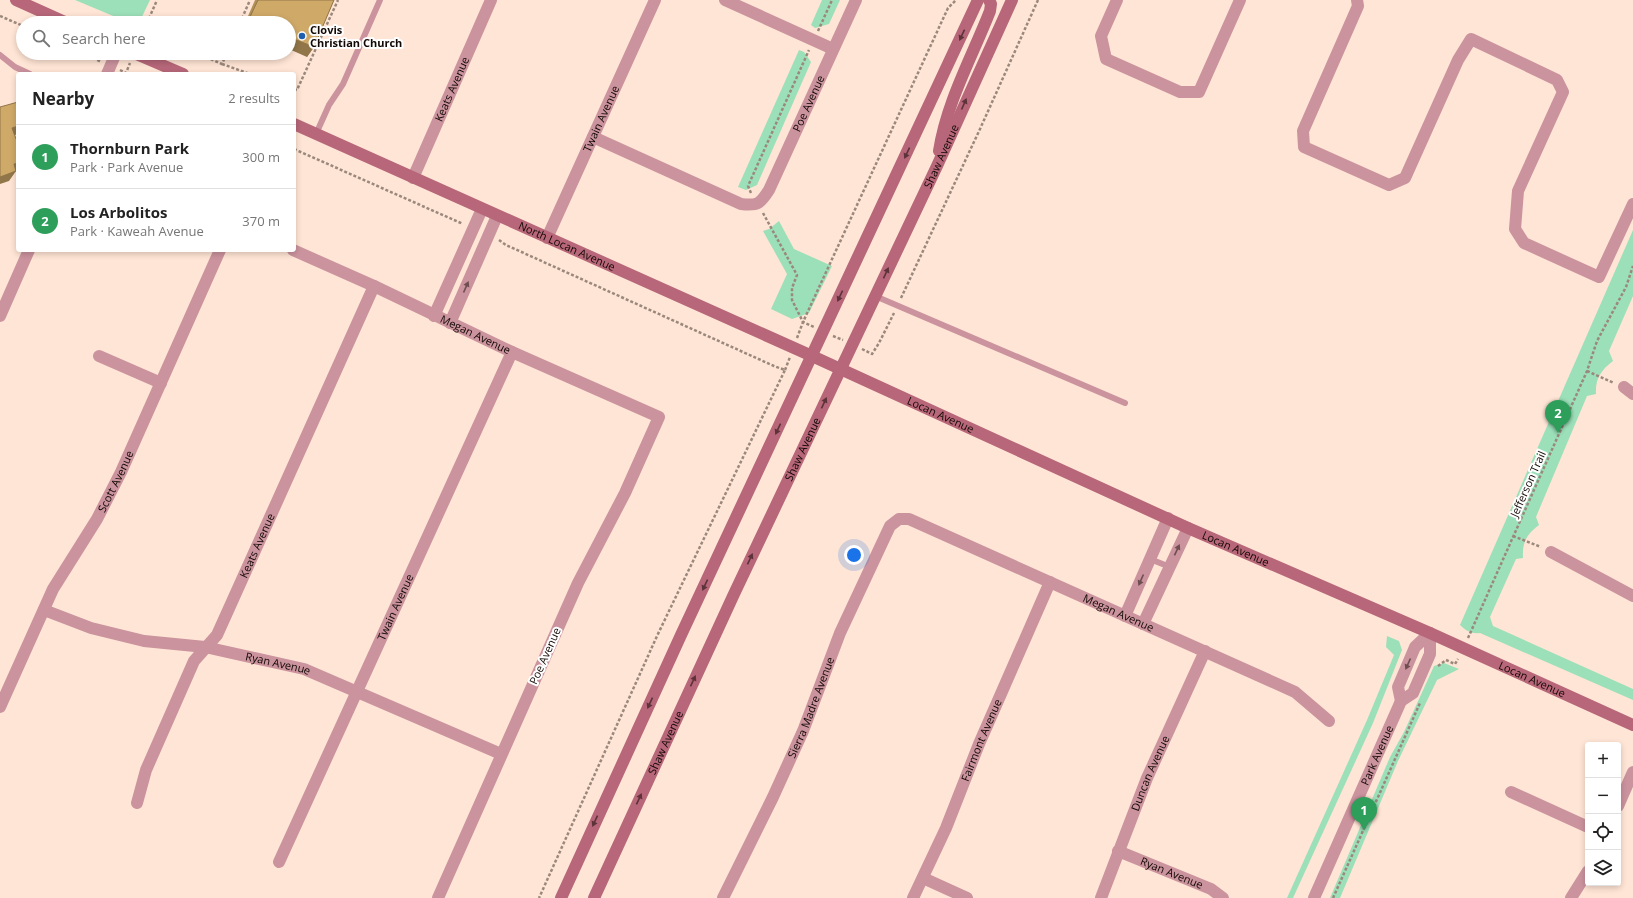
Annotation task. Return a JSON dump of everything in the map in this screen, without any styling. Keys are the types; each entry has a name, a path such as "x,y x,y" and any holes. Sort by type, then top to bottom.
{"main road":[{"path":"16,0 51,16"},
{"path":"560,898 671,656 978,0"},
{"path":"936,166 942,129 946,116 990,11 991,4 989,0"},
{"name":"Shaw Avenue","path":"594,898 734,594 876,296 1012,0"},
{"path":"150,60 178,72"},
{"name":"North Locan Avenue","path":"296,125 840,369"},
{"name":"Locan Avenue","path":"840,369 1188,528 1463,647 1633,724"}],"street":[{"name":"Keats Avenue","path":"413,178 491,0"},
{"name":"Twain Avenue","path":"547,238 655,0"},
{"path":"725,0 833,49"},
{"name":"Poe Avenue","path":"593,137 741,204 758,204 762,201 769,190 856,0"},
{"path":"1117,0 1101,36 1106,59 1180,92 1199,92 1240,0"},
{"path":"1357,0 1358,6 1303,130 1304,148 1389,185 1404,178 1458,60 1471,39 1557,80 1562,92 1518,191 1516,229 1524,243 1599,277 1633,204"},
{"path":"108,72 113,60"},
{"path":"434,316 482,209"},
{"path":"450,323 498,216"},
{"name":"Megan Avenue","path":"296,251 374,286 512,352 659,416"},
{"path":"0,316 28,252"},
{"name":"Scott Avenue","path":"0,707 54,589 97,519 121,472 219,252"},
{"name":"Keats Avenue","path":"137,803 146,770 194,661 217,635 374,286"},
{"name":"Twain Avenue","path":"279,862 512,352"},
{"path":"99,356 161,383"},
{"name":"Poe Avenue","path":"438,898 578,583 625,493 659,416"},
{"name":"Megan Avenue","path":"899,518 909,519 1295,692 1329,721"},
{"name":"Sierra Madre Avenue","path":"723,898 774,797 803,731 840,633 863,583 890,526 899,518"},
{"path":"1125,616 1168,518"},
{"path":"1143,624 1188,528"},
{"path":"1551,552 1633,596"},
{"name":"Fairmont Avenue","path":"913,898 946,828 979,744 1050,582"},
{"name":"Ryan Avenue","path":"44,610 91,628 144,641 205,648 304,669 501,754"},
{"name":"Park Avenue","path":"1314,898 1401,701 1413,693 1430,654 1430,633"},
{"name":"Duncan Avenue","path":"1100,898 1147,778 1205,651"},
{"path":"1621,799 1633,772"},
{"path":"1511,792 1585,826"},
{"name":"Ryan Avenue","path":"1118,850 1211,889 1223,898"},
{"path":"1571,898 1585,876"},
{"path":"923,878 967,898"}],"lane":[{"path":"316,134 329,105 343,84 380,0"},
{"path":"0,55 15,67 26,72"},
{"path":"876,296 1125,404"},
{"path":"1150,559 1170,567"}],"path":[{"path":"150,16 157,0"},
{"path":"243,16 250,0"},
{"path":"296,90 338,0"},
{"path":"956,0 948,8 803,322 872,354 880,343 898,305 1038,0"},
{"path":"332,2 336,4"},
{"path":"0,16 16,23"},
{"path":"213,60 244,72"},
{"path":"222,64 224,60"},
{"path":"296,150 462,223"},
{"path":"499,240 514,249 785,370 657,636 539,898"},
{"name":"Jefferson Trail","path":"1435,668 1446,660 1455,664 1587,371 1597,341 1626,287 1633,266"},
{"path":"1587,371 1629,391"},
{"path":"1513,536 1551,552"},
{"path":"1333,898 1422,697"}],"green space":[{"path":"75,0 150,0 142,16 113,16"},
{"path":"822,0 840,0 829,24 815,28 811,25"},
{"path":"799,50 804,52 811,62 757,185 746,190 738,187"},
{"path":"779,221 794,249 832,266 809,313 792,319 771,309 787,274 763,231 769,229"},
{"path":"1633,230 1633,296 1609,351 1613,361 1602,371 1598,379 1596,394 1587,396 1536,517 1539,525 1528,535 1523,547 1523,558 1516,559 1490,617 1493,626 1633,689 1633,700 1480,633 1469,632 1460,625"},
{"path":"1387,636 1399,641 1402,650 1373,723 1293,898 1287,898 1367,720 1394,655 1386,647"},
{"path":"1444,663 1459,669 1437,680 1398,761 1340,898 1330,898 1390,757 1404,732 1434,666"}],"building":[{"name":"Clovis Christian Church","path":"258,0 334,0 314,47 296,40 296,16 250,16"},
{"path":"16,103 16,127 12,128 16,139 16,164 14,164 16,171 0,177 0,107"}],"place":[{"name":"Clovis Christian Church","path":"302,36"},
{"name":"Los Arbolitos","path":"1558,433"},
{"name":"Thornburn Park","path":"1364,830"}]}
